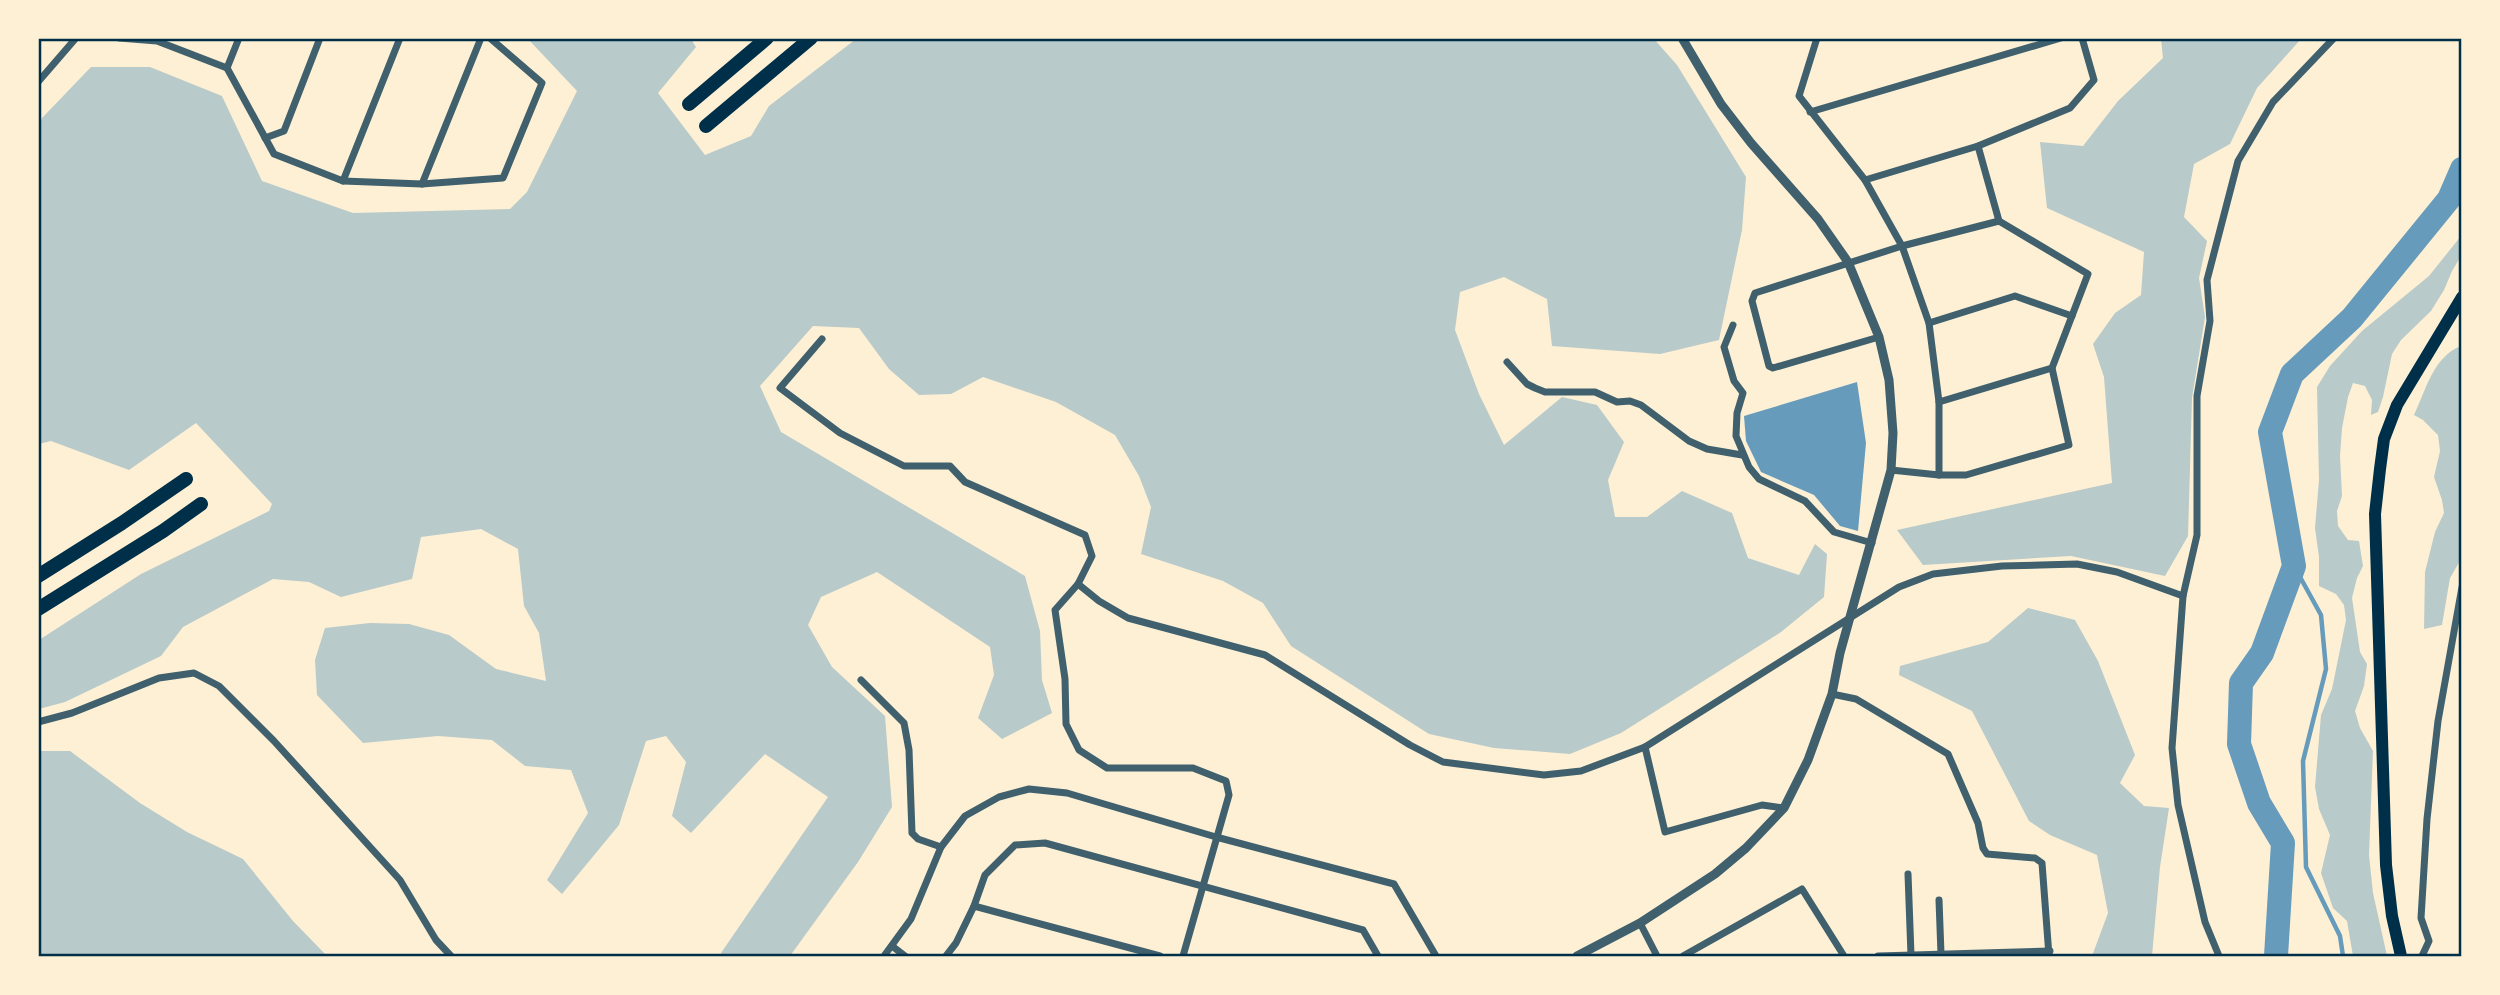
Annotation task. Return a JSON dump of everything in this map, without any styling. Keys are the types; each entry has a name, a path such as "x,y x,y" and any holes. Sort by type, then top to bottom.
{"highway":[{"path":"689,104 767,38"},
{"path":"706,126 811,38"},
{"path":"2401,957 2392,916 2386,865 2375,514 2384,439 2397,405 2462,297"},
{"path":"38,576 186,479"},
{"path":"38,609 163,531 201,504"}],"street":[{"path":"38,82 76,38"},
{"path":"119,38 157,40 227,68 274,154 343,181 422,184 503,178 542,83 490,38"},
{"path":"227,68 239,38"},
{"path":"265,138 284,131 320,38"},
{"path":"343,181 400,38"},
{"path":"422,184 481,38"},
{"path":"1577,957 1640,923 1715,874 1746,848 1784,808 1808,760 1832,694 1840,653 1891,470 1893,433 1889,380 1879,337 1848,262 1818,219 1751,143 1721,104 1682,38"},
{"path":"1817,38 1799,96 1865,180 1902,246 1929,323 1938,402 1939,475"},
{"path":"1810,111 2061,38"},
{"path":"1865,180 1978,146 2070,108 2094,80 2082,38"},
{"path":"2220,957 2205,922 2181,818 2172,748 2183,596 2197,535 2197,396 2210,321 2207,280 2238,161 2273,102 2334,38"},
{"path":"1891,470 1966,475 2069,445 2052,368 2088,274 1999,221 1978,146"},
{"path":"1879,337 1773,368 1769,366 1752,301 1755,293 1848,262 1999,221"},
{"path":"1929,323 2015,296 2072,316"},
{"path":"1733,325 1724,347 1734,381 1743,393 1737,413 1736,436 1742,455 1759,479 1805,501 1834,532 1872,543"},
{"path":"822,339 780,388 840,433 904,467 950,466 965,482 1085,535 1092,556 1078,584 1055,610 1065,679 1066,723 1079,750 1107,768 1193,768 1226,781 1229,796 1183,957"},
{"path":"1507,362 1527,384 1545,392 1595,392 1617,402 1630,401 1641,405 1689,441 1707,449 1742,455"},
{"path":"1938,402 2052,368"},
{"path":"1078,584 1099,601 1128,618 1265,655 1410,745 1443,762 1544,775 1581,771 1645,747 1899,587 1933,574 2002,566 2077,564 2117,572 2183,596"},
{"path":"2422,957 2429,942 2421,918 2428,807 2438,722 2462,587"},
{"path":"38,722 72,713 159,678 194,673 219,686 274,741 400,880 436,940 451,957"},
{"path":"861,680 904,723 909,750 912,833 918,839 940,848"},
{"path":"1832,694 1856,699 1948,754 1978,823 1983,848 1987,854 2035,858 2042,863 2050,954 1878,957"},
{"path":"1645,747 1665,832 1762,805 1784,808"},
{"path":"884,957 911,919 940,848 965,816 999,797 1029,789 1067,793 1216,838 1394,884 1437,957"},
{"path":"946,957 956,943 974,905 985,874 1015,845 1045,843 1363,930 1378,957"},
{"path":"1908,874 1912,955"},
{"path":"1683,957 1802,889 1844,957"},
{"path":"1939,900 1941,954"},
{"path":"974,905 1160,957"},
{"path":"1640,923 1657,957"},
{"path":"892,946 905,957"}],"shaded area":[{"path":"528,39 691,39 696,47 658,93 705,155 751,136 769,106 856,39 1654,39 1677,65 1746,177 1742,230 1719,340 1660,354 1552,346 1547,299 1504,277 1460,292 1455,330 1479,394 1504,445 1562,397 1597,405 1624,442 1608,480 1615,517 1647,517 1682,491 1732,513 1748,558 1799,575 1815,544 1827,554 1824,597 1781,632 1621,733 1570,754 1494,748 1429,734 1291,646 1263,603 1223,581 1141,554 1151,507 1139,476 1115,435 1056,402 983,377 951,394 919,395 889,369 859,328 813,326 760,386 781,432 1025,576 1040,631 1042,680 1052,713 1002,739 978,718 994,675 990,647 877,572 821,597 808,625 832,667 885,716 892,807 858,862 790,956 722,956 721,953 828,797 765,754 691,833 672,816 686,762 666,736 646,741 619,825 562,894 547,880 588,813 571,770 525,766 492,740 438,736 363,743 317,695 315,660 325,628 370,623 409,624 449,635 496,669 546,681 539,633 524,606 518,549 481,529 421,537 412,579 341,597 309,582 273,579 183,627 161,656 65,702 39,709 39,640 141,574 269,511 272,504 196,423 129,470 51,441 39,444 38,130 42,118 91,67 150,67 222,96 262,181 353,213 510,209 527,192 577,91"},
{"path":"2161,39 2301,39 2257,88 2230,144 2194,164 2184,217 2207,241 2199,278 2205,317 2192,398 2188,536 2165,576 2071,556 1923,565 1897,530 2112,483 2104,377 2093,344 2115,313 2141,295 2144,252 2047,208 2040,142 2083,146 2118,101 2163,58"},
{"path":"2461,236 2461,256 2444,290 2431,311 2401,340 2392,354 2378,412 2371,415 2372,400 2365,386 2353,383 2342,428 2342,496 2337,511 2338,526 2348,540 2359,541 2363,566 2352,598 2360,652 2367,664 2364,686 2355,711 2360,728 2373,751 2369,855 2373,893 2387,956 2353,956 2347,921 2333,908 2321,873 2330,835 2319,809 2315,787 2321,715 2332,689 2346,620 2344,605 2336,594 2319,586 2315,528 2319,480 2317,387 2330,366 2362,331 2429,276"},
{"path":"2461,346 2461,559 2450,578 2442,625 2424,629 2425,572 2435,532 2444,513 2434,477 2440,451 2438,435 2414,415 2437,366 2451,351"},
{"path":"2028,608 2075,620 2098,661 2135,755 2120,783 2144,806 2169,808 2160,867 2152,956 2092,956 2108,913 2097,855 2050,835 2029,821 1972,711 1899,675 1900,666 1988,642"},
{"path":"38,751 70,751 140,803 187,832 243,859 293,921 327,956 39,956"}],"water":[{"path":"1857,382 1866,443 1858,531 1840,526 1814,495 1761,472 1746,441 1744,416"}],"waterway":[{"path":"2276,956 2283,843 2259,803 2239,744 2241,683 2262,653 2294,566 2270,432 2292,374 2352,318 2449,199 2462,169"},
{"path":"2294,566 2321,615 2326,669 2303,761 2306,867 2340,936 2343,956"}]}
